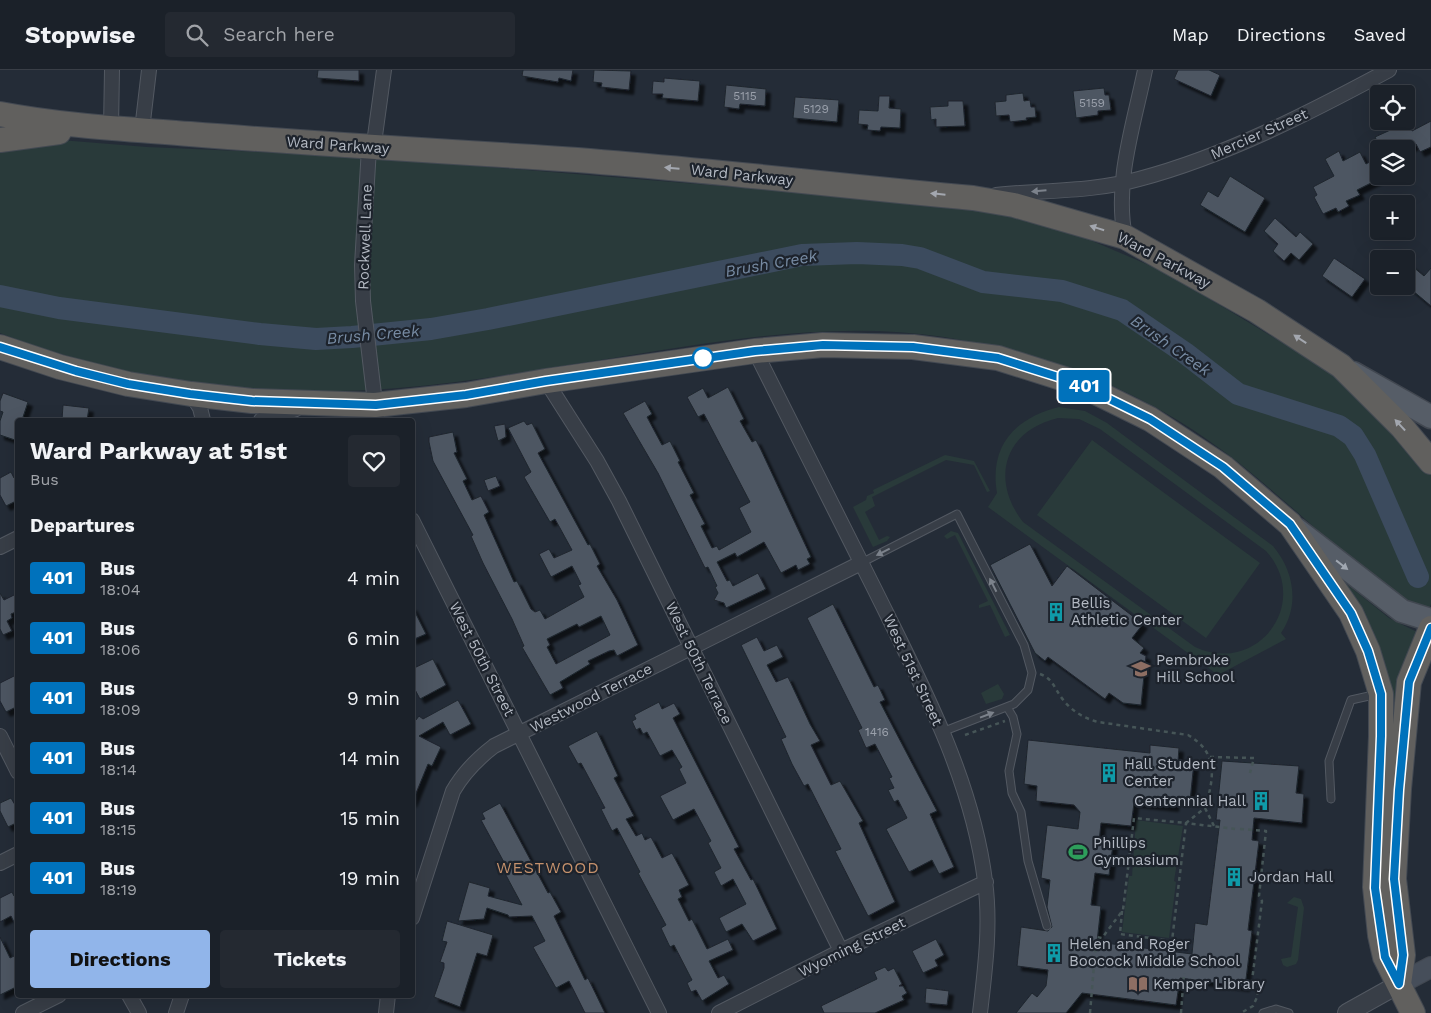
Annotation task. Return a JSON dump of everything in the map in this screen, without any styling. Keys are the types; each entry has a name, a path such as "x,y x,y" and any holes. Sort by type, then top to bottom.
{"highway":[{"name":"Ward Parkway","path":"0,114 102,128 370,148 536,157 715,172 973,198 1023,208 1125,237 1257,311 1341,366"},
{"path":"0,140 102,128"},
{"path":"0,347 60,367 110,380 190,394 252,401 310,402 376,413 546,381 755,351 823,345 913,347 998,358 1068,380 1150,419 1223,467 1290,524 1351,613 1368,651 1381,694 1375,888 1385,957 1413,1013"},
{"path":"1341,366 1402,426 1431,462"},
{"path":"1399,984 1403,955 1394,879 1399,790 1409,682 1431,628"},
{"path":"1399,790 1409,763 1413,697 1419,675 1431,660"}],"main road":[{"name":"Ward Parkway","path":"1341,366 1431,417"},
{"path":"1290,524 1402,611 1431,620"},
{"path":"1399,984 1430,969"}],"street":[{"path":"102,128 112,70"},
{"path":"142,130 150,70"},
{"name":"Rockwell Lane","path":"376,413 363,301 363,237 370,148 375,136 384,70"},
{"path":"1125,237 1120,215 1122,182 1145,70"},
{"name":"Mercier Street","path":"973,198 1095,187 1138,180 1200,159 1319,107 1389,70"},
{"name":"West 51st Street","path":"755,351 919,678 942,732 974,818 986,882 988,942 980,1013"},
{"name":"West 50th Terrace","path":"546,381 597,461 692,647 841,951"},
{"path":"190,394 200,408 202,418"},
{"path":"268,418 307,406 310,402"},
{"name":"West 50th Street","path":"415,532 419,548 520,734 659,1013"},
{"path":"0,547 15,540"},
{"name":"Westwood Terrace","path":"415,909 453,791 463,774 494,746 861,563"},
{"path":"0,736 13,751"},
{"path":"0,863 15,856"},
{"name":"Wyoming Street","path":"719,1013 841,951 986,882"},
{"path":"1347,1013 1399,984"},
{"path":"23,1013 53,998"},
{"path":"131,998 139,1013"},
{"path":"176,1013 181,998"},
{"path":"386,1013 388,998"}],"lane":[{"path":"861,563 957,514 1024,645 1032,673 1028,690 1022,697 1007,707 942,732"},
{"path":"1332,799 1329,762 1343,728 1349,704 1351,700 1381,694"},
{"path":"1007,707 1013,717 1017,734 1009,771 1012,793 1021,812 1028,861 1047,926"},
{"path":"1263,1013 1276,1010 1289,1013"}],"path":[{"path":"1039,678 1040,674 1050,679 1068,706 1085,717 1098,722 1188,735 1201,743 1210,756 1212,765 1210,788 1205,808 1186,823 1172,941 1120,934 1134,818 1186,823 1214,826 1236,829"},
{"path":"961,736 1013,717"},
{"path":"1210,756 1254,758 1250,772"},
{"path":"1205,808 1214,826"},
{"path":"1240,829 1266,831 1259,896 1262,901 1251,989 1257,991 1258,995 1253,1006 1241,1013"},
{"path":"1095,954 1097,937 1102,938 1122,910"},
{"path":"1090,1013 1094,965"},
{"path":"1182,1013 1184,973"}],"shaded area":[{"path":"0,127 60,140 147,147 353,156 967,206 1015,215 1083,237 1165,272 1344,380 1431,473 1431,604 1429,609 1408,600 1369,575 1235,460 1175,419 1113,386 1080,373 1047,361 979,343 900,332 813,332 681,347 472,380 422,386 348,391 297,391 196,383 96,364 47,350 0,333"},
{"path":"1059,407 1085,411 1107,423 1273,546 1286,566 1292,588 1291,611 1281,633 1286,639 1218,675 988,507 997,493 997,461 1002,448 1009,436 1018,427 1030,418","holes":["1058,418 1079,419 1100,429 1266,551 1279,571 1283,592 1280,611 1271,629 1257,643 1239,651 1218,653 1195,647 1023,522 1013,506 1007,489 1005,474 1008,459 1014,445 1025,434 1040,424"]},
{"path":"1092,440 1260,563 1206,638 1037,515"},
{"path":"945,455 974,461 990,491 987,492 974,465 946,460 872,497 875,506 865,512 879,540 887,536 890,537 887,541 873,547 853,507 866,500 867,496 874,493 873,490"},
{"path":"951,531 958,533 1010,635 1005,637 990,605 979,608 979,605 988,601 955,535 947,539 944,536"},
{"path":"1345,585 1348,585 1389,618 1417,632 1396,685 1393,728"},
{"path":"998,684 1004,694 1002,699 986,704 981,693"},
{"path":"1136,820 1183,826 1174,881 1176,882 1169,938 1122,932 1129,876 1132,876"},
{"path":"1294,897 1301,899 1304,908 1298,960 1296,964 1287,967 1283,965 1281,959 1291,957 1298,907 1287,903"}],"building":[{"path":"318,70 359,70 359,81 317,78"},
{"path":"523,70 573,70 571,81 559,78 558,82 522,76"},
{"path":"594,70 631,71 629,90 601,87 602,83 593,82"},
{"path":"1178,70 1209,70 1220,75 1211,96 1174,79"},
{"path":"664,78 700,81 698,101 662,98 663,94 652,94 653,81 664,82"},
{"path":"726,85 766,89 765,106 740,104 739,109 724,107"},
{"path":"1104,88 1105,95 1109,95 1111,110 1098,111 1098,115 1076,118 1073,91"},
{"path":"1023,93 1024,101 1030,100 1031,107 1035,107 1036,117 1010,122 1009,115 996,116 995,102 1006,101 1006,95"},
{"path":"879,96 890,96 889,108 901,109 900,128 881,127 880,131 867,130 868,125 858,124 859,110 878,111"},
{"path":"795,97 839,100 837,122 793,118"},
{"path":"948,101 963,101 965,126 936,127 936,119 931,120 930,107 948,106"},
{"path":"1431,121 1431,147 1420,152 1415,145 1415,140 1376,140 1375,137 1390,130 1412,131"},
{"path":"1339,151 1343,161 1360,152 1366,164 1370,162 1370,184 1357,190 1360,195 1346,201 1349,206 1338,212 1336,208 1323,214 1314,197 1317,195 1313,187 1334,176 1325,159"},
{"path":"1230,176 1265,198 1245,232 1200,205 1208,191 1218,197"},
{"path":"1275,218 1296,237 1300,232 1313,244 1299,260 1291,253 1284,261 1273,251 1278,244 1264,231"},
{"path":"1334,258 1365,279 1352,297 1322,276"},
{"path":"1415,268 1424,276 1431,268 1431,306 1415,293"},
{"path":"728,387 744,419 740,421 752,442 756,440 811,557 807,559 810,564 798,570 796,565 781,573 764,542 737,557 735,553 717,562 727,581 730,580 733,586 758,573 766,589 726,608 724,603 714,600 718,593 715,587 717,586 708,567 705,568 658,473 623,413 645,401 652,414 647,417 662,445 670,441 680,461 678,462 694,493 690,495 705,524 701,526 712,548 717,546 719,550 751,532 739,508 750,502 704,414 698,417 687,397 703,388 708,398"},
{"path":"3,393 28,402 23,418 15,418 15,440 0,435 0,421 3,412 0,411 0,401"},
{"path":"63,405 89,408 87,418 62,418"},
{"path":"524,421 527,425 532,423 545,449 538,453 588,545 590,544 600,564 597,566 617,600 638,645 617,656 614,650 588,661 590,664 560,682 563,688 550,695 522,647 524,646 512,619 471,536 473,535 433,461 429,442 429,437 453,432 457,452 454,453 467,479 463,481 472,500 481,496 489,512 484,515 514,582 517,581 531,609 535,612 540,610 545,619 584,597 578,585 581,584 572,566 551,577 539,554 549,549 554,558 572,550 555,519 550,522 524,477 531,472 508,428","holes":["601,616 610,635 556,664 547,647 550,645 547,639 577,624 579,627"]},
{"path":"505,424 506,437 498,441 494,426"},
{"path":"11,472 15,478 15,502 6,506 0,495 0,478"},
{"path":"496,476 500,486 488,491 484,480"},
{"name":"Bellis Athletic Center","path":"1030,544 1052,586 1067,566 1143,624 1132,638 1144,648 1140,653 1146,656 1141,705 1123,703 1109,693 1105,699 1048,657 1045,661 1035,653 990,565"},
{"path":"0,593 4,600 15,594 15,612 11,614 12,618 7,621 12,631 3,635 0,629"},
{"path":"833,604 874,687 878,685 885,700 880,702 937,811 930,814 954,867 939,874 932,860 909,872 886,829 907,818 898,800 894,802 888,790 894,788 889,778 892,777 875,744 866,748 858,730 862,728 807,618"},
{"path":"415,612 426,634 415,639"},
{"path":"757,637 764,651 777,645 783,657 767,665 776,682 788,677 820,741 811,745 831,785 840,781 863,821 859,823 895,902 868,916 835,851 841,849 808,784 804,786 792,764 781,739 786,737 741,645"},
{"path":"433,659 446,685 420,699 415,690 415,668"},
{"path":"15,676 15,708 6,712 0,701 0,683"},
{"path":"458,700 471,724 450,735 443,722 419,736 441,747 432,766 428,764 415,796 415,721 419,716 423,719"},
{"path":"659,702 662,709 674,703 680,714 673,718 739,847 734,849 751,880 753,879 777,929 753,941 742,924 726,932 719,918 746,904 733,879 721,886 714,872 721,868 708,843 711,841 694,809 673,820 660,796 686,783 679,769 682,767 672,750 660,756 647,732 643,734 640,728 636,730 632,721 636,719 634,715"},
{"path":"597,731 618,776 614,778 634,816 626,819 636,836 642,833 645,840 651,837 662,858 672,853 689,885 679,890 682,897 678,899 689,921 692,919 707,949 728,939 733,950 709,961 718,978 724,975 729,984 702,1001 696,990 691,992 687,983 692,980 674,945 670,947 661,928 666,925 638,873 640,872 617,828 612,831 601,809 605,808 581,763 578,764 568,746"},
{"path":"1028,740 1150,753 1150,745 1179,748 1178,761 1194,762 1190,801 1175,799 1174,807 1134,803 1131,826 1101,823 1099,842 1113,844 1109,875 1095,873 1091,905 1101,906 1097,942 1192,954 1195,923 1207,925 1220,820 1216,820 1222,761 1299,766 1296,793 1304,794 1302,823 1254,818 1252,840 1259,841 1248,930 1252,931 1245,987 1180,978 1176,1005 1082,993 1066,1013 1016,1013 1032,993 1037,997 1046,986 1048,970 1017,966 1021,927 1048,931 1052,927 1047,907 1050,880 1041,878 1047,825 1078,829 1080,812 1074,805 1036,801 1037,786 1024,784"},
{"path":"11,798 15,805 15,824 8,827 0,811 0,803"},
{"path":"500,803 548,893 550,892 561,912 554,916 585,980 588,978 605,1013 585,1013 569,981 556,988 533,947 545,941 532,916 509,917 487,908 484,919 458,921 469,882 490,888 488,896 522,905 501,866 505,864 481,820 485,819 482,813"},
{"path":"12,892 15,896 15,924 11,916 0,922 0,898"},
{"path":"447,921 493,935 487,956 477,953 460,1007 434,997 444,968 444,963 440,962 447,942 442,941"},
{"path":"0,937 10,958 15,956 15,988 0,995"},
{"path":"936,939 944,955 935,960 938,966 923,973 912,951"},
{"path":"885,967 888,971 894,968 902,984 899,986 903,986 907,993 902,996 904,1000 875,1013 824,1013 821,1006 877,979 874,972"},
{"path":"926,988 949,991 947,1005 925,1003"}],"waterway":[{"name":"Brush Creek","path":"0,296 59,308 260,334 316,339 431,329 802,255 857,253 902,255 920,258 983,282 1062,291 1122,310 1185,353 1238,394 1339,426 1353,436 1365,455 1418,577"}],"bus line":[{"name":"401","path":"0,347 60,367 128,384 252,401 376,405 466,395 546,381 755,351 823,345 913,347 998,358 1077,383 1150,419 1223,467 1290,524 1351,613 1368,651 1381,694 1375,888 1380,935 1385,957 1399,984 1403,955 1394,879 1399,790 1409,682 1431,628"}],"place":[{"name":"Bellis Athletic Center","path":"1056,612"},
{"name":"Pembroke Hill School","path":"1141,669"},
{"name":"Hall Student Center","path":"1109,773"},
{"name":"Centennial Hall","path":"1261,801"},
{"name":"Phillips Gymnasium","path":"1078,852"},
{"name":"Jordan Hall","path":"1234,877"},
{"name":"Helen and Roger Boocock Middle School","path":"1054,953"},
{"name":"Kemper Library","path":"1138,984"}],"district":[{"name":"WESTWOOD","path":"548,867"}]}
